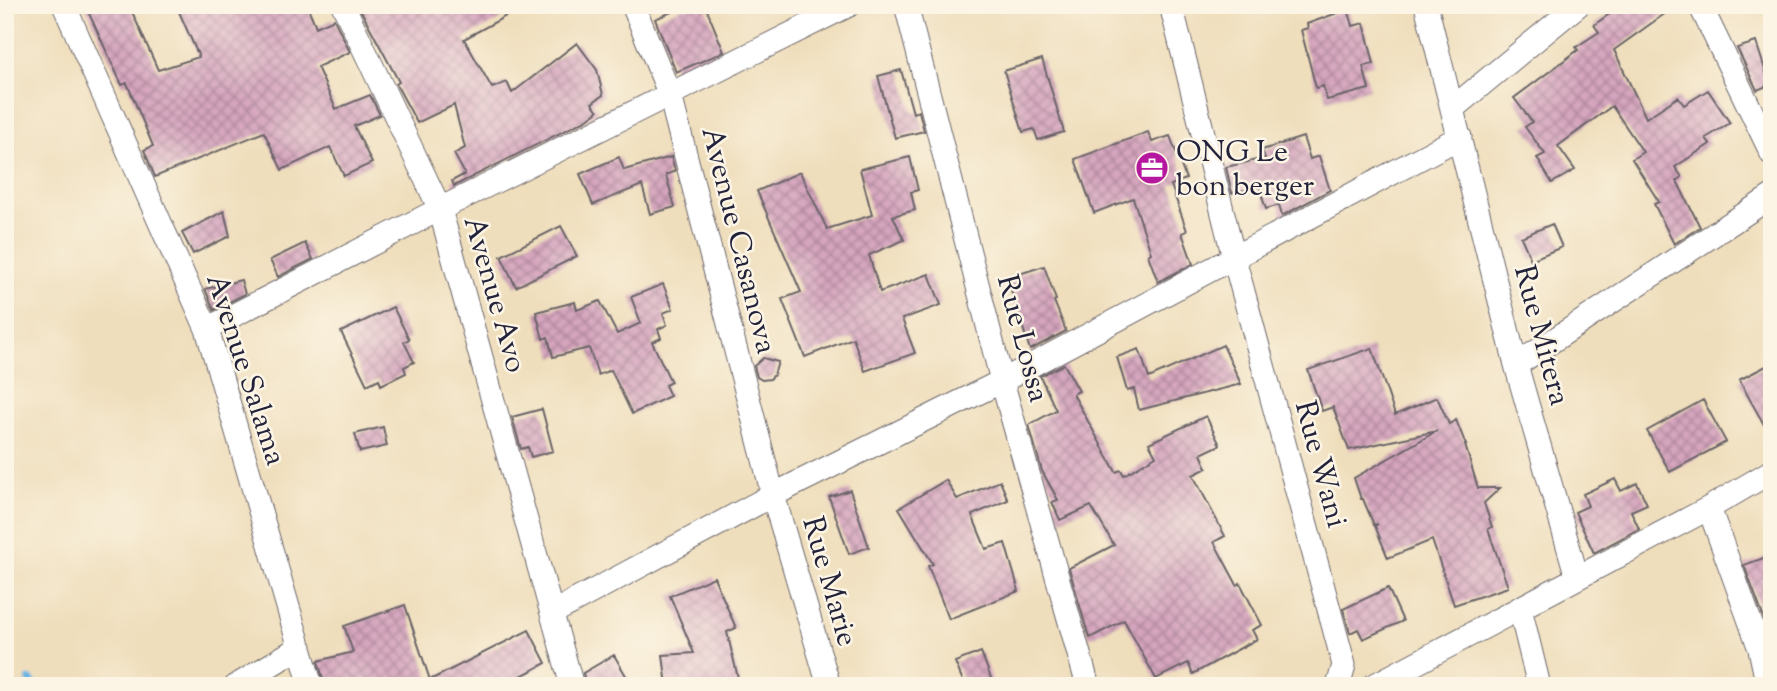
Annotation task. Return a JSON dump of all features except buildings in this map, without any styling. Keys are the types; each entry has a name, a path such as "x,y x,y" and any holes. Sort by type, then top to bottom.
{"street":[{"name":"Avenue Salama","path":"64,5 207,329 311,686"},
{"name":"Avenue Avo","path":"343,5 440,209 572,686"},
{"name":"Avenue Casanova","path":"633,5 670,95 773,495"},
{"path":"207,329 440,209 849,5"},
{"name":"Rue Lossa","path":"906,5 1002,381 1088,686"},
{"name":"Rue Wani","path":"1171,5 1234,258 1344,665 1338,686"},
{"name":"Rue Mitera","path":"1426,5 1516,365 1577,577"},
{"path":"1453,108 1578,5"},
{"path":"1700,5 1772,154"},
{"path":"552,613 773,495 1002,381 1460,137"},
{"path":"1516,365 1772,196"},
{"path":"1373,686 1709,508 1772,471"},
{"name":"Rue Marie","path":"773,495 829,686"},
{"path":"1709,508 1760,649 1769,686"},
{"path":"1520,608 1539,686"},
{"path":"236,686 300,647"}],"waterway":[{"path":"30,680 34,686"}],"place":[{"name":"ONG Le bon berger","path":"1152,168"}]}
